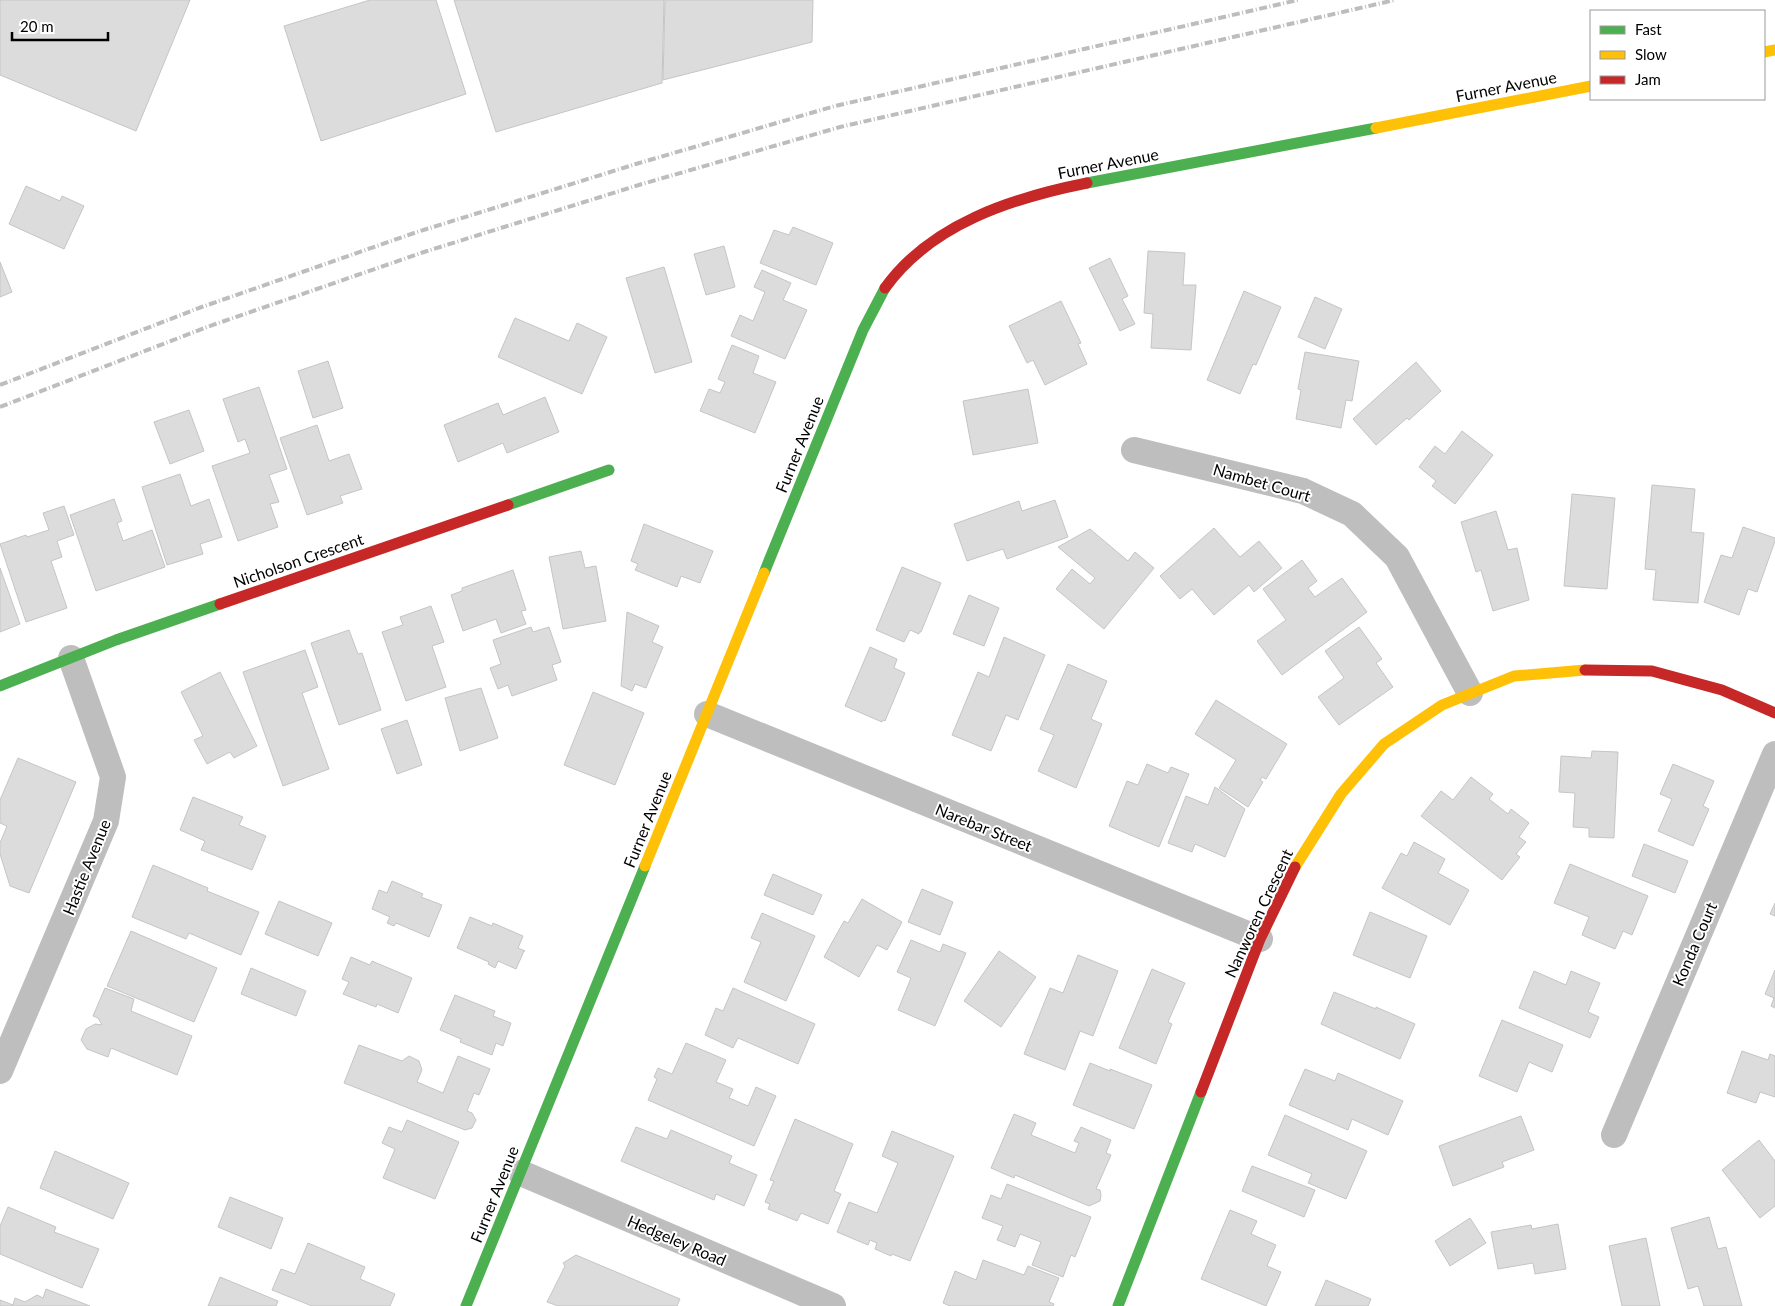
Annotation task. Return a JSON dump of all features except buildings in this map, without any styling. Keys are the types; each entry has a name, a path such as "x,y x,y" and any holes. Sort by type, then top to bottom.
{"street":[{"name":"Furner Avenue","path":"466,1306 868,320 889,284 911,259 936,239 970,219 1006,204 1073,186 1590,86"},
{"name":"Nambet Court","path":"1134,450 1303,490 1352,514 1397,557 1470,693"},
{"name":"Nicholson Crescent","path":"0,686 116,640 609,470"},
{"name":"Hastie Avenue","path":"0,1071 106,821 113,777 71,658"},
{"name":"Nanworen Crescent","path":"1118,1306 1260,939 1298,861 1341,794 1384,744 1442,705 1514,676 1583,670 1652,671 1722,690 1775,712"},
{"name":"Narebar Street","path":"707,714 1260,939"},
{"name":"Konda Court","path":"1614,1135 1775,754"},
{"name":"Hedgeley Road","path":"521,1173 833,1306"}],"railway":[{"path":"0,385 199,308 417,232 636,164 835,106 1298,0"},
{"path":"0,407 207,327 424,252 642,184 840,127 1395,0"}],"traffic: fast":[{"path":"1087,183 1376,128"},
{"path":"764,573 863,330 885,288"},
{"path":"508,505 609,470"},
{"path":"0,686 116,640 220,604"},
{"path":"466,1306 645,866"},
{"path":"1118,1306 1201,1092"}],"traffic: slow":[{"path":"1765,52 1775,50"},
{"path":"1376,128 1590,86"},
{"path":"645,866 764,573"},
{"path":"1295,867 1341,794 1384,744 1442,705 1514,676 1585,670"}],"traffic: jam":[{"path":"885,288 904,266 925,247 975,217 1030,197 1087,183"},
{"path":"220,604 508,505"},
{"path":"1585,670 1652,671 1722,690 1775,713"},
{"path":"1201,1092 1260,939 1295,867"}]}
